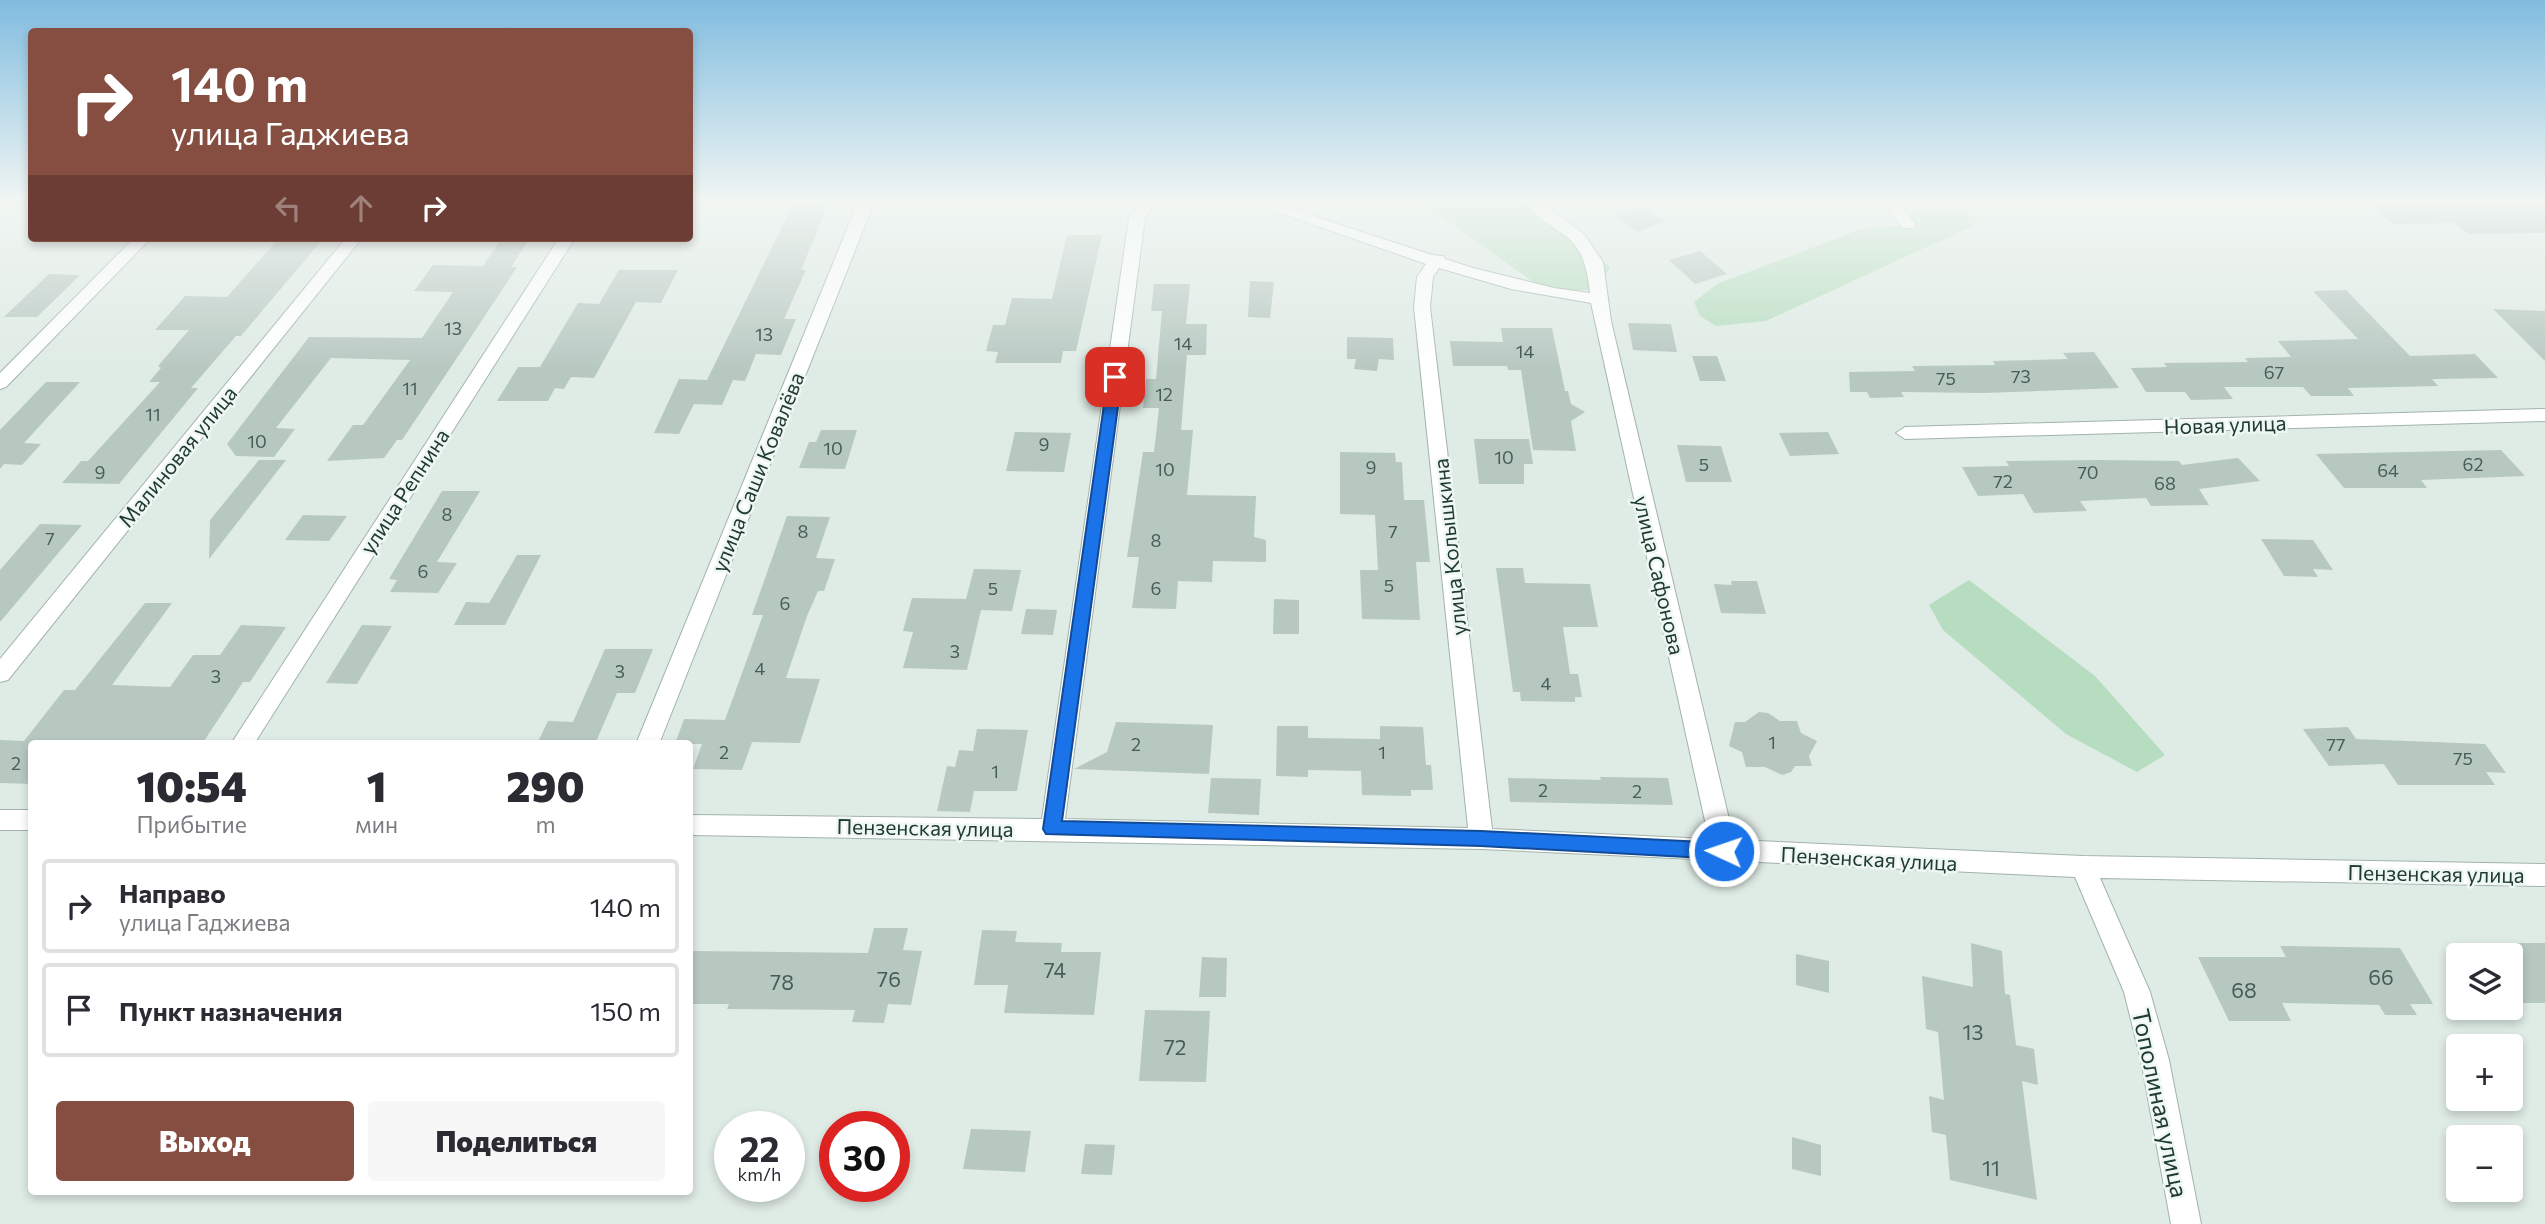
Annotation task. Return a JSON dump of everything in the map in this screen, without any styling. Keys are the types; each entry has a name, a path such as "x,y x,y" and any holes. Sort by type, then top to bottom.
{"street":[{"path":"0,383 124,257"},
{"name":"Малиновая улица","path":"0,674 338,257"},
{"name":"улица Репнина","path":"245,740 555,257"},
{"name":"улица Саши Ковалёва","path":"649,740 844,257"},
{"path":"1052,829 1132,257"},
{"path":"1431,257 1522,286 1561,295 1598,299"},
{"name":"улица Сафонова","path":"1592,257 1595,262 1598,299 1724,851"},
{"name":"улица Колышкина","path":"1437,259 1425,277 1422,307 1481,839"},
{"name":"Новая улица","path":"1905,433 2545,415"},
{"path":"0,820 28,820"},
{"name":"Пензенская улица","path":"693,825 1052,829 1481,839 2083,867 2545,875"},
{"name":"Тополиная улица","path":"2083,867 2137,992 2155,1060 2186,1224"}],"green space":[{"path":"1499,257 1597,257 1610,267 1598,290 1566,290 1536,284"},
{"path":"1788,257 1905,257 1766,321 1716,326 1700,316 1694,302 1717,284"},
{"path":"1969,580 2095,676 2165,755 2137,772 2066,734 1943,630 1929,605"}],"building":[{"path":"262,257 308,257 241,336 236,336 191,388 198,388 119,484 62,483 81,461 88,461 160,382 149,382 161,368 158,366 189,330 155,330 185,296 227,297"},
{"path":"489,257 517,257 511,267 517,267 471,337 402,440 397,440 384,458 327,461 353,425 363,425 410,360 331,358 276,428 295,429 274,457 236,456 227,444 309,337 422,338 453,292 414,291 433,265 483,266"},
{"path":"767,257 806,257 801,270 806,270 784,319 796,319 781,355 756,354 745,381 733,380 722,405 694,404 679,434 654,433 679,379 707,380"},
{"path":"1062,257 1097,257 1076,351 1063,351 1061,363 995,363 998,352 986,351 993,325 1005,325 1012,298 1052,299"},
{"path":"1679,257 1707,257 1727,274 1695,284 1669,260"},
{"path":"619,270 678,270 661,303 636,302 594,378 571,377 564,389 555,388 548,401 497,401 518,367 540,367 578,303 599,304"},
{"path":"49,274 80,275 37,317 4,317"},
{"path":"1250,281 1274,282 1270,318 1248,317"},
{"path":"1154,284 1190,284 1186,324 1207,324 1206,355 1187,355 1181,430 1193,430 1187,495 1256,496 1254,537 1266,540 1266,562 1213,561 1212,582 1178,581 1176,609 1132,608 1139,557 1127,557 1143,452 1154,452 1159,408 1143,408 1146,379 1156,379 1162,311 1151,311"},
{"path":"2346,290 2410,356 2475,354 2498,378 2432,379 2438,386 2348,388 2354,396 2311,396 2303,387 2224,387 2233,399 2191,400 2185,392 2146,392 2131,368 2167,367 2164,363 2248,362 2245,358 2291,357 2278,341 2358,339 2313,291"},
{"path":"2493,309 2545,311 2545,361"},
{"path":"1628,323 1671,324 1677,352 1633,350"},
{"path":"1501,328 1552,328 1565,391 1568,391 1571,404 1585,412 1571,421 1576,451 1533,450 1521,370 1508,370 1507,366 1453,366 1450,341 1503,342"},
{"path":"1347,337 1393,338 1394,360 1379,359 1377,371 1354,369 1356,359 1347,359"},
{"path":"2094,352 2119,388 1983,393 1901,392 1904,397 1870,398 1867,392 1850,392 1849,372 1915,371 1912,366 1995,365 1993,361 2068,359 2063,353"},
{"path":"1692,356 1717,356 1726,381 1700,381"},
{"path":"46,382 80,382 24,443 41,444 22,465 4,464 0,469 0,430"},
{"path":"821,430 857,430 845,469 799,468 809,442 816,442"},
{"path":"1015,432 1071,433 1064,472 1006,471"},
{"path":"1828,432 1839,454 1790,456 1779,433"},
{"path":"1474,439 1529,439 1533,464 1524,464 1524,484 1479,484"},
{"path":"1677,445 1721,446 1732,482 1686,482"},
{"path":"2501,450 2525,476 2421,480 2427,488 2344,488 2316,454"},
{"path":"1340,452 1395,453 1396,462 1402,462 1404,500 1424,500 1430,562 1416,562 1420,620 1362,619 1360,570 1378,570 1375,515 1340,514"},
{"path":"2238,458 2260,481 2199,489 2209,505 2151,506 2146,498 2080,501 2087,511 2034,513 2023,494 1978,496 1962,467 2009,466 2006,461 2099,460 2179,461 2182,465"},
{"path":"259,460 286,460 209,559 210,520"},
{"path":"442,491 480,491 437,562 457,563 438,593 390,592 397,580 389,579"},
{"path":"303,515 347,516 329,541 285,540"},
{"path":"787,516 830,517 816,558 835,559 824,591 818,591 807,616 786,678 820,679 800,743 752,742 742,770 693,769 702,744 693,744 693,740 676,740 684,719 725,720 763,615 752,615"},
{"path":"40,524 82,525 0,622 0,570"},
{"path":"2261,539 2313,540 2333,570 2313,569 2318,577 2284,576"},
{"path":"517,555 541,555 505,625 454,625 466,602 489,603"},
{"path":"1496,568 1523,568 1525,583 1590,584 1598,627 1563,627 1570,674 1578,674 1582,697 1575,697 1575,702 1521,701 1520,692 1513,692"},
{"path":"974,569 1021,570 1012,611 981,610 967,670 903,668 913,632 903,631 912,598 966,599"},
{"path":"1731,581 1757,581 1766,614 1721,613 1714,584 1732,585"},
{"path":"1274,599 1299,600 1299,634 1273,634"},
{"path":"145,603 172,603 112,685 170,687 193,655 220,655 241,625 286,627 250,682 243,682 205,740 28,740 28,784 0,783 0,740 24,741 64,690 75,690"},
{"path":"1026,609 1057,610 1053,635 1021,634"},
{"path":"362,625 392,626 357,684 326,683"},
{"path":"605,649 653,649 635,693 617,693 597,740 539,740 548,721 573,722"},
{"path":"1759,712 1768,713 1780,721 1797,721 1801,733 1817,741 1809,756 1812,766 1795,766 1791,772 1782,775 1765,767 1746,767 1742,752 1729,746 1735,722 1745,722"},
{"path":"1116,722 1213,725 1209,774 1074,769 1107,752"},
{"path":"1277,726 1308,726 1308,738 1380,739 1380,726 1423,727 1426,765 1431,765 1433,790 1411,790 1411,796 1362,795 1361,771 1308,770 1308,777 1276,776"},
{"path":"2348,727 2356,739 2485,744 2506,773 2486,772 2495,785 2398,785 2384,764 2329,766 2303,729"},
{"path":"977,729 1028,730 1017,791 974,791 970,812 937,811 947,766 955,767 959,750 973,751"},
{"path":"1600,777 1668,778 1673,805 1510,802 1508,778 1601,780"},
{"path":"1211,778 1261,779 1259,815 1208,813"},
{"path":"874,928 908,928 903,950 922,951 911,1005 888,1004 884,1023 852,1022 855,1010 727,1009 729,1004 693,1004 693,951 868,953"},
{"path":"982,930 1017,931 1015,942 1062,943 1061,952 1101,952 1094,1015 1004,1013 1008,985 974,985"},
{"path":"1971,943 2002,951 2005,994 2010,995 2016,1045 2034,1049 2038,1085 2022,1081 2037,1200 1950,1180 1946,1135 1932,1132 1929,1096 1944,1100 1938,1032 1926,1029 1922,976 1973,987"},
{"path":"2523,943 2545,943 2545,1003 2523,1003"},
{"path":"2280,946 2400,948 2433,1004 2410,1004 2417,1015 2385,1015 2379,1005 2282,1003 2291,1021 2229,1021 2198,957 2286,957"},
{"path":"1796,954 1829,961 1829,993 1796,985"},
{"path":"1202,957 1227,958 1226,997 1199,997"},
{"path":"1145,1010 1210,1011 1206,1082 1139,1081"},
{"path":"971,1129 1031,1131 1025,1172 963,1169"},
{"path":"1792,1137 1821,1145 1821,1176 1792,1169"},
{"path":"1085,1144 1115,1145 1112,1175 1081,1174"}],"route":[{"path":"1115,377 1052,829 1481,839 1724,851"}]}
